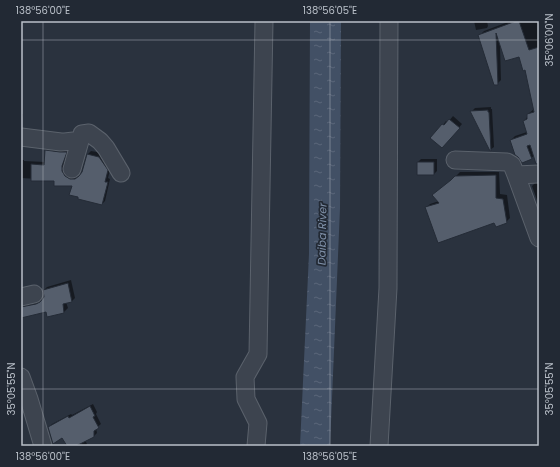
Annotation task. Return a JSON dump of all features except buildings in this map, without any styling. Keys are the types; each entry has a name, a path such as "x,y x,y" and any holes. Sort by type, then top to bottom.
{"street":[{"path":"256,446 258,423 246,399 245,377 258,354 264,21"},
{"path":"379,446 388,288 389,21"},
{"path":"72,169 82,134 89,133 100,141 106,148 121,173"},
{"path":"21,137 61,142 74,140 80,141"},
{"path":"455,160 507,162 512,165 539,238"},
{"path":"516,175 539,174"},
{"path":"21,377 30,398 44,446"}],"water":[{"name":"Daiba River","path":"310,21 341,21 340,208 330,446 300,446 309,254"}]}
